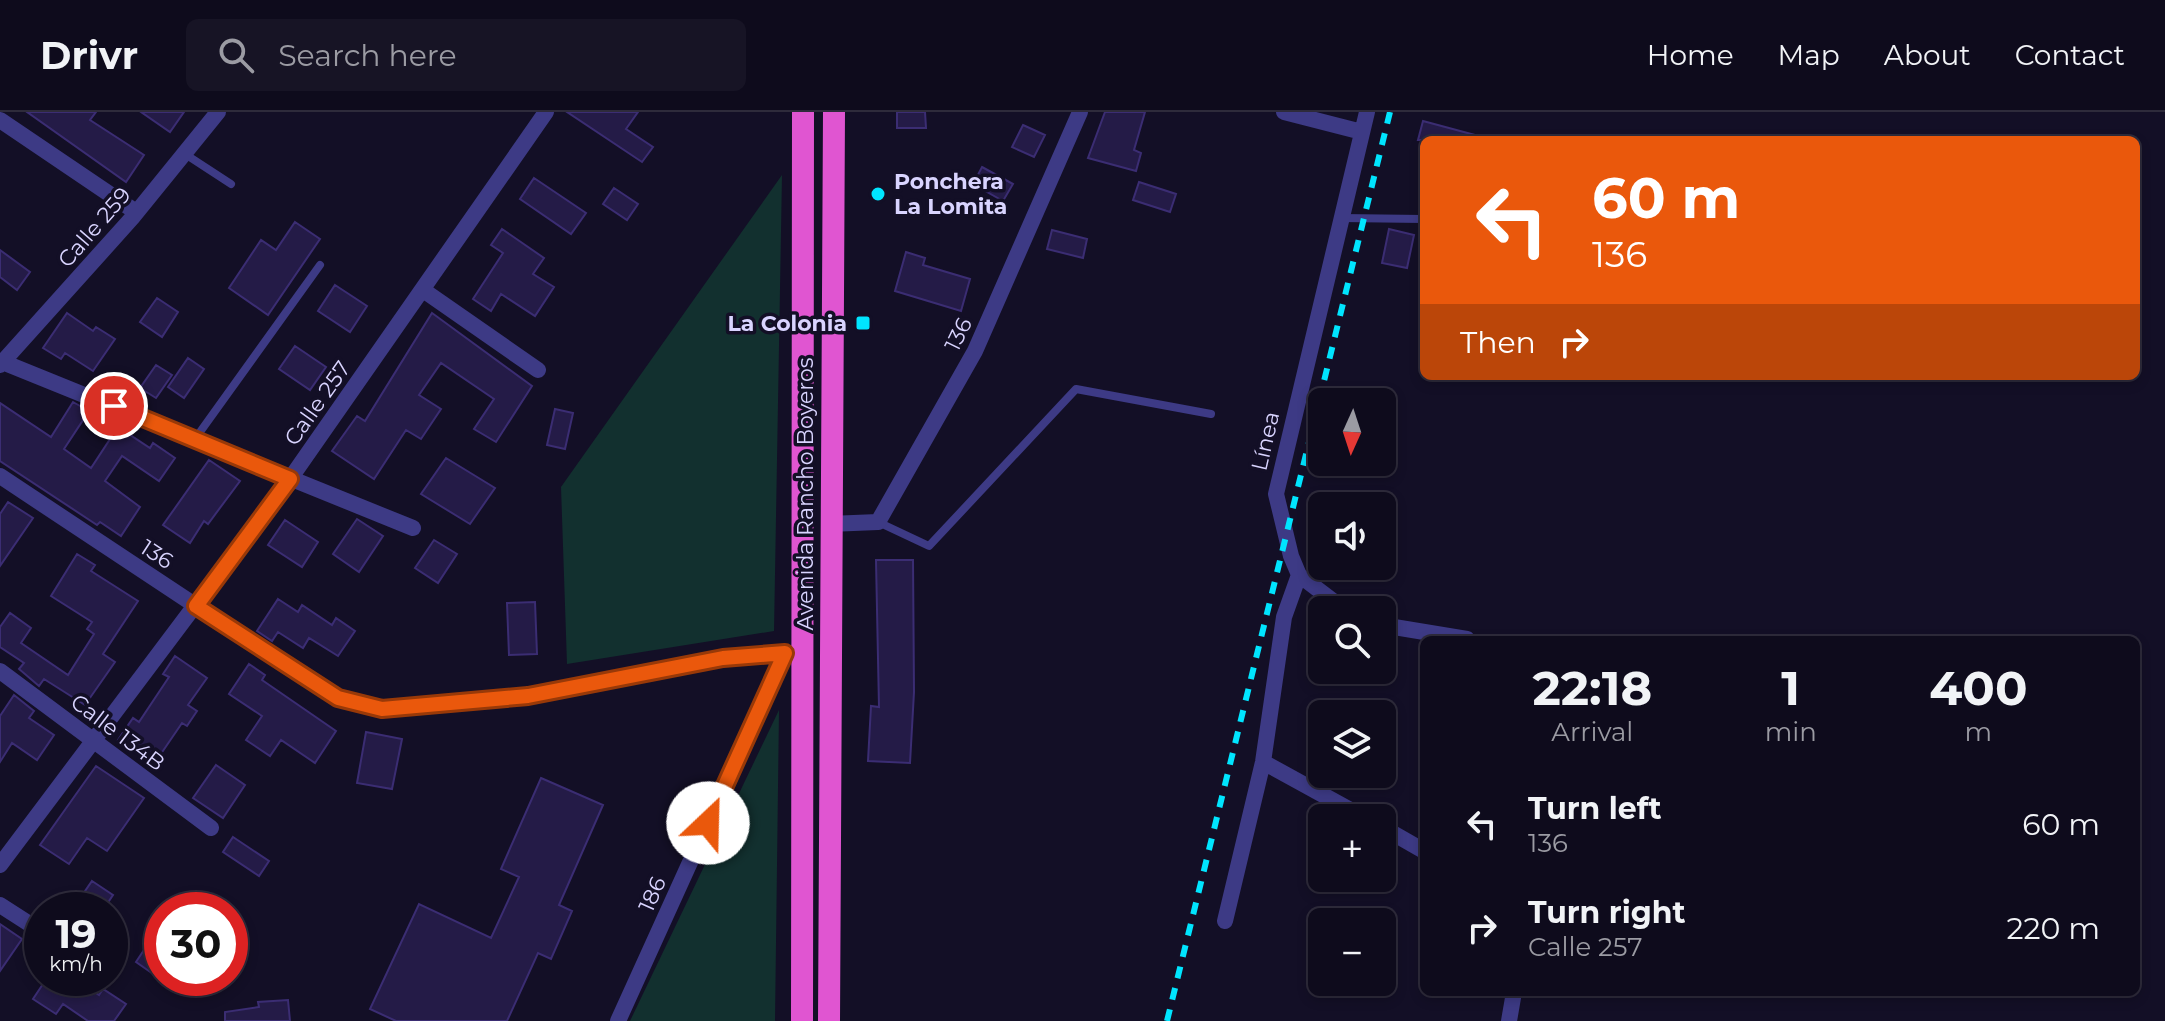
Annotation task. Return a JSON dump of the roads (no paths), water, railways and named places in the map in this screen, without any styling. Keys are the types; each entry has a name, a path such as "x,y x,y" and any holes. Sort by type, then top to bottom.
{"highway":[{"name":"Avenida Rancho Boyeros","path":"802,1021 795,653 803,112"},
{"name":"Avenida Rancho Boyeros","path":"829,1021 829,524 834,112"}],"street":[{"name":"Calle 259","path":"3,364 136,212 218,112"},
{"name":"Calle 257","path":"0,865 290,479 546,112"},
{"name":"136","path":"878,522 975,351 1080,112"},
{"path":"1284,112 1362,132"},
{"name":"Línea","path":"1299,575 1291,556 1276,494 1367,112"},
{"path":"0,120 136,212"},
{"path":"423,290 538,370"},
{"path":"3,364 413,528"},
{"name":"136","path":"0,476 338,698 382,709 528,696 723,658 795,653"},
{"path":"829,524 878,522"},
{"path":"1225,921 1263,762 1284,617 1299,575 1327,596"},
{"path":"1396,627 1449,636"},
{"name":"186","path":"618,1021 795,653"},
{"name":"Calle 134B","path":"0,671 211,828"},
{"path":"1263,762 1340,804"},
{"path":"1396,835 1420,849"},
{"path":"0,905 24,920"},
{"path":"1509,1021 1513,996"}],"lane":[{"path":"184,153 231,184"},
{"path":"1341,218 1420,219"},
{"path":"195,439 320,265"},
{"path":"878,522 929,546 1076,389 1211,414"}],"railway":[{"path":"1167,1021 1390,112"}],"place":[{"name":"Ponchera La Lomita","path":"878,194"},
{"name":"La Colonia","path":"863,323"}]}
